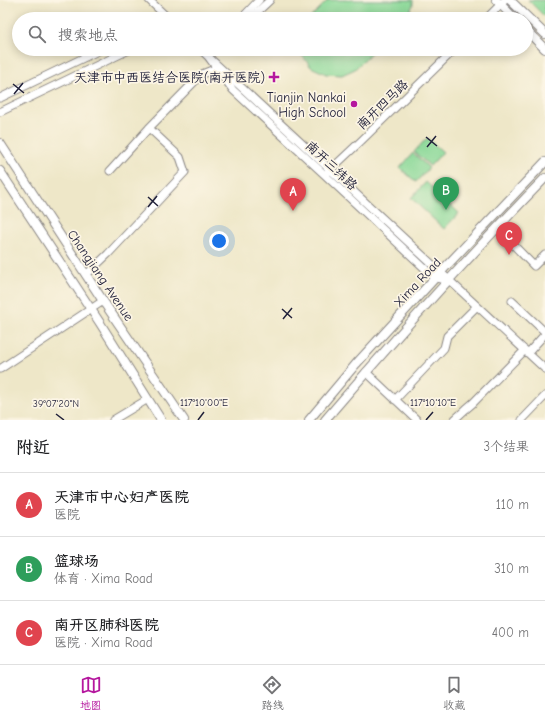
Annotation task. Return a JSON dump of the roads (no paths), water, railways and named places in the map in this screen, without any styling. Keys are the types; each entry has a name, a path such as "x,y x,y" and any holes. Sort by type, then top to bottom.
{"main road":[{"path":"510,0 522,12"},
{"path":"501,2 509,12"},
{"path":"533,22 545,34"},
{"path":"533,37 545,49"},
{"name":"Changjiang Avenue","path":"0,143 103,301 184,420"},
{"name":"Xima Road","path":"308,420 356,364 545,162"},
{"name":"Changjiang Avenue","path":"0,171 91,309 161,420"},
{"name":"Xima Road","path":"324,420 449,280 545,178"}],"street":[{"path":"149,0 162,12"},
{"path":"248,12 259,0"},
{"path":"257,12 270,0"},
{"path":"492,12 501,2"},
{"path":"0,98 87,56"},
{"path":"0,112 116,56"},
{"name":"南开三纬路","path":"208,56 233,90 328,172"},
{"name":"南开三纬路","path":"208,56 438,276"},
{"name":"南开四马路","path":"328,172 448,56"},
{"path":"110,171 149,128 202,74 217,68"},
{"path":"86,275 108,254 185,172 180,157 149,128"},
{"path":"497,228 534,266 545,255"},
{"path":"438,276 449,280 545,369"},
{"path":"454,420 527,352 545,333 512,300"},
{"path":"0,369 103,301"},
{"path":"395,400 444,348 447,336 477,306"},
{"path":"366,372 417,420"},
{"path":"522,420 545,396"},
{"path":"112,420 148,399"}],"place":[{"name":"天津市中西医结合医院(南开医院)","path":"274,77"},
{"name":"Tianjin Nankai High School","path":"354,104"},
{"name":"篮球场","path":"446,210"},
{"name":"天津市中心妇产医院","path":"293,211"},
{"name":"南开区肺科医院","path":"509,255"}]}
